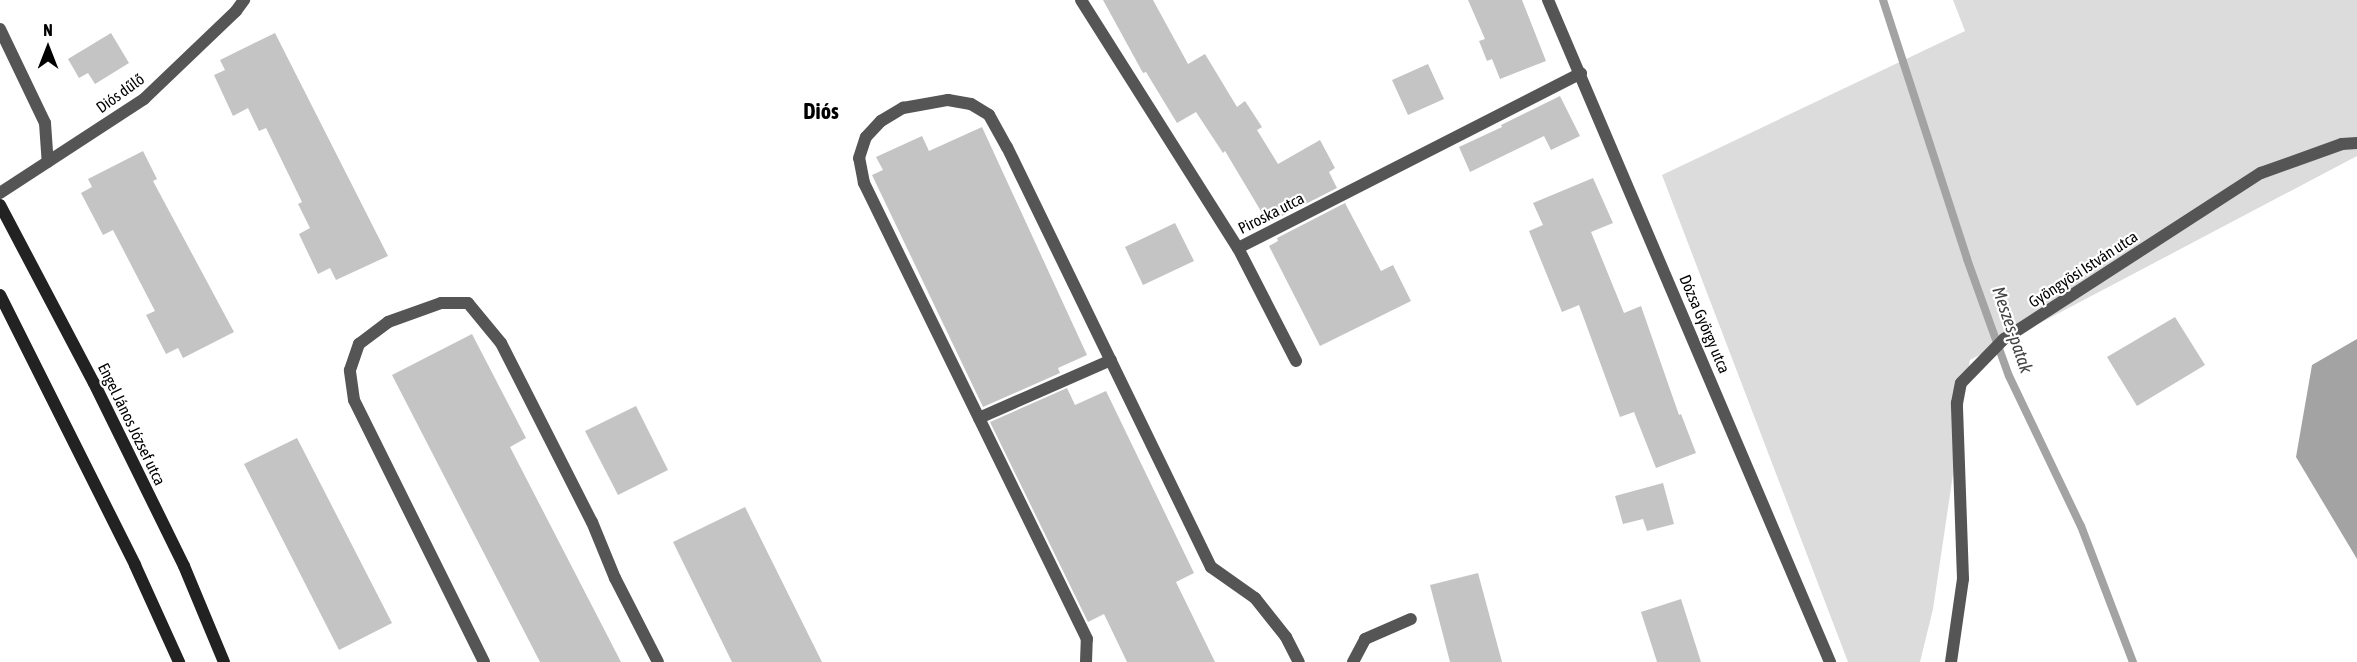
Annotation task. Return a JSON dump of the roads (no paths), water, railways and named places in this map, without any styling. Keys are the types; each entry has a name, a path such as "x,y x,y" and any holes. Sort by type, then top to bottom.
{"street":[{"name":"Diós dűlő","path":"0,193 144,99 236,11 244,0"},
{"name":"Piroska utca","path":"1081,0 1238,248 1581,73"},
{"name":"Dózsa György utca","path":"1548,0 1830,662"},
{"path":"0,28 45,123 48,162"},
{"path":"1086,662 1087,639 864,183 859,158 866,137 881,121 903,108 948,100 971,104 988,115 1007,147 1211,567 1255,598 1287,637 1299,662"},
{"name":"Gyöngyösi István utca","path":"1951,662 1963,579 1957,403 1961,383 2004,339 2261,173 2342,144 2357,143"},
{"name":"Engel János József utca","path":"0,205 94,382 179,556 224,662"},
{"path":"1238,248 1296,361"},
{"path":"0,295 135,566 178,662"},
{"path":"484,662 354,400 350,370 359,344 388,322 441,303 468,303 501,343 592,522 615,578 658,662"},
{"path":"979,418 1110,360"},
{"path":"1353,662 1365,639 1411,619"}],"waterway":[{"name":"Meszes-patak","path":"1883,0 1967,259 2009,376 2081,526 2133,662"}],"district":[{"name":"Diós","path":"821,112"}]}
